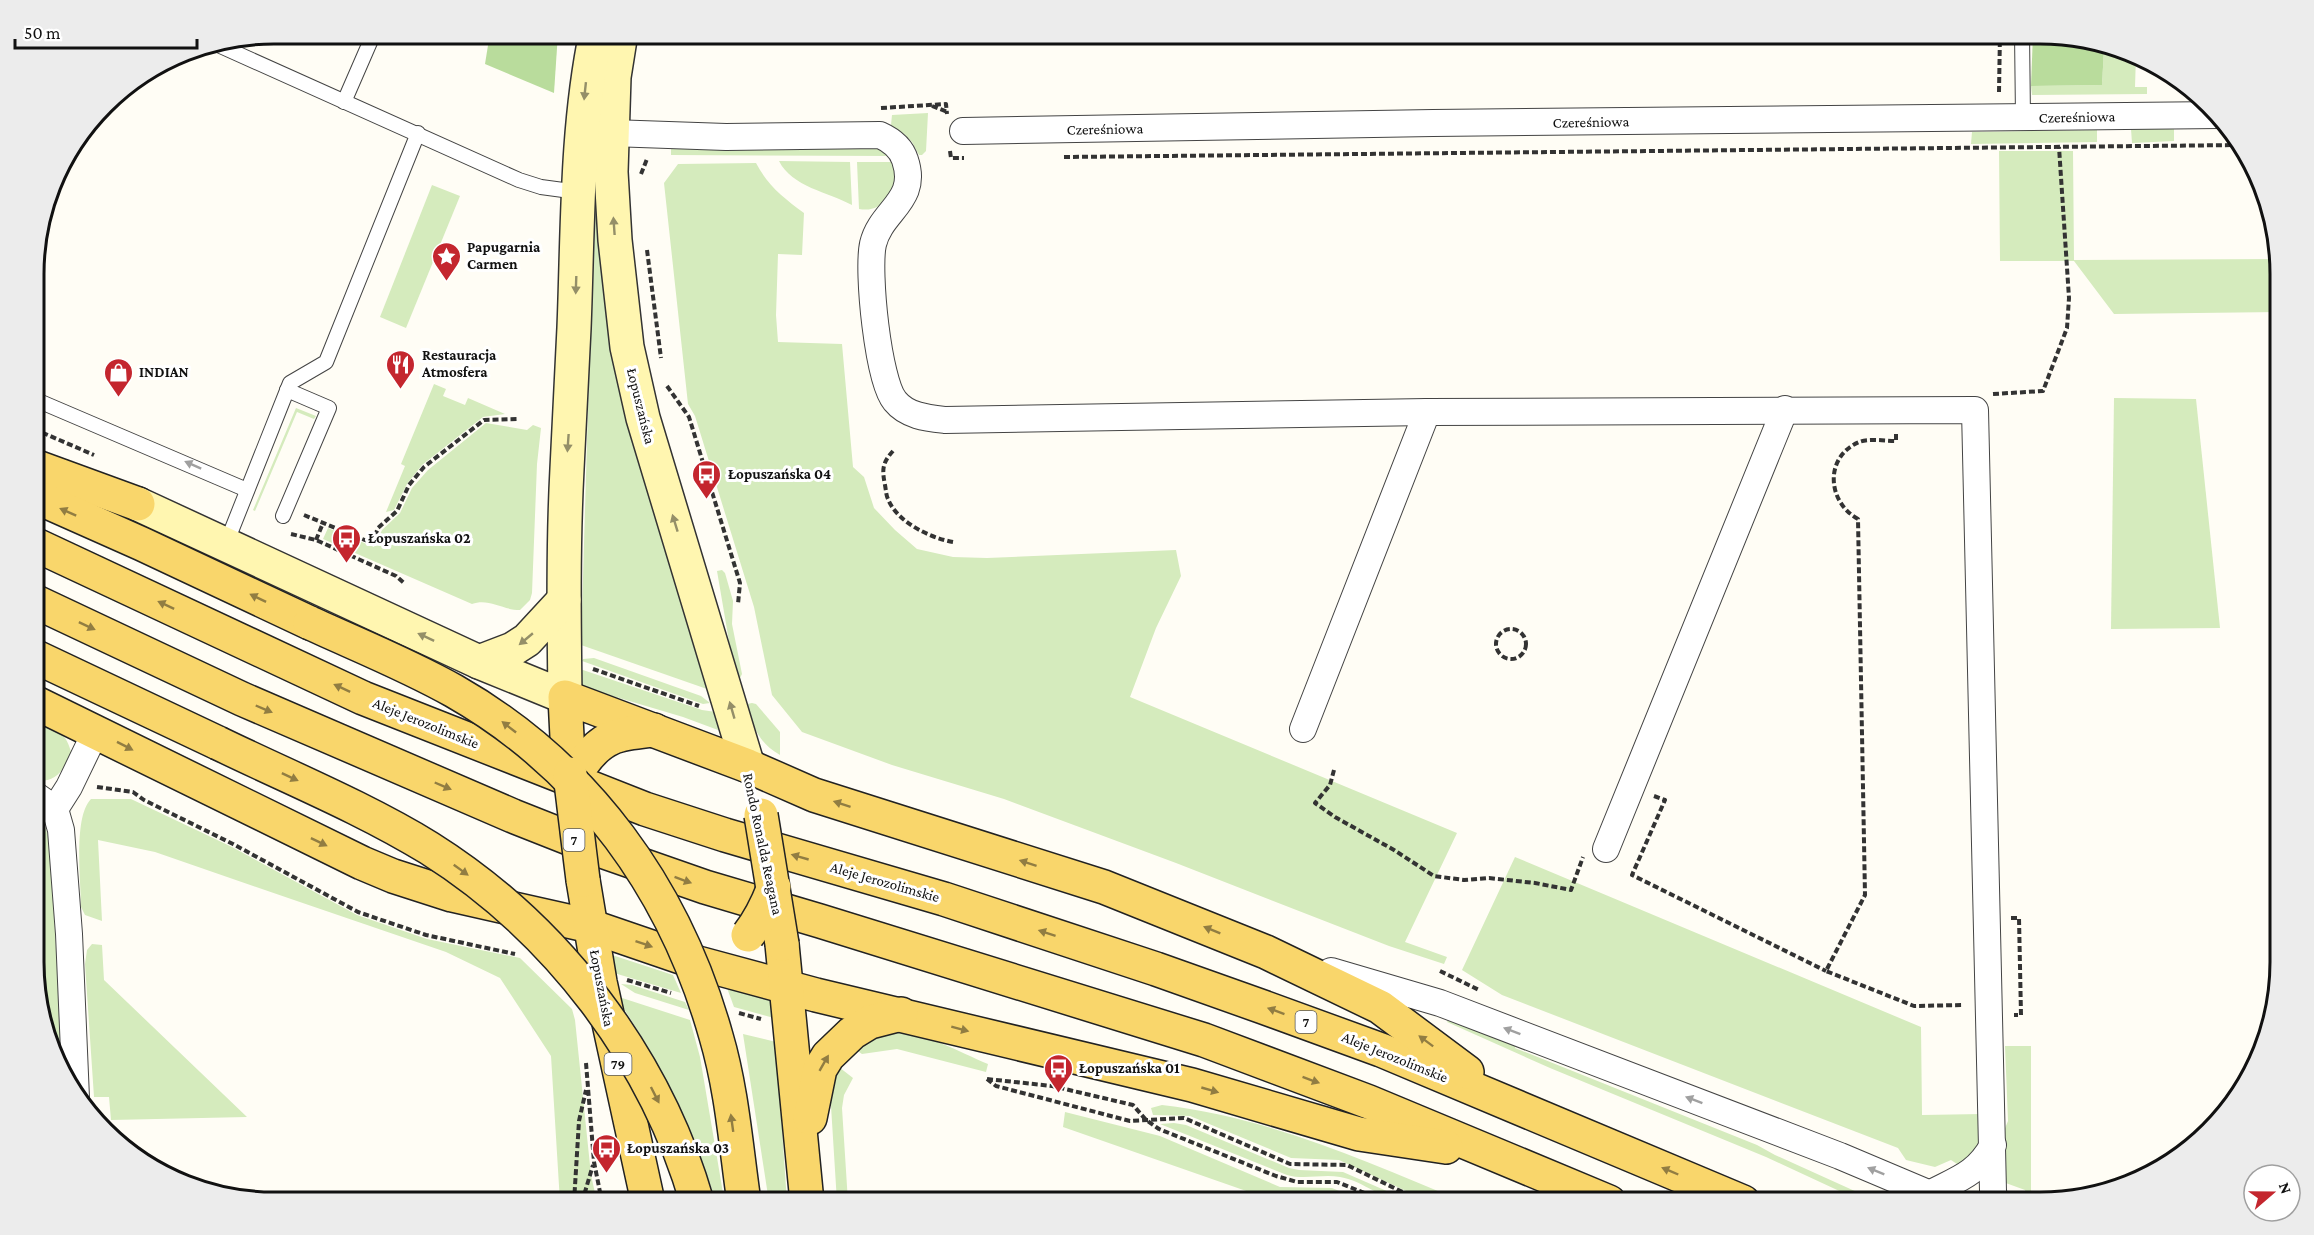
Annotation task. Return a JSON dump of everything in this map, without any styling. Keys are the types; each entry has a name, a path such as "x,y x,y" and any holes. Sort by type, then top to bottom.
{"main road":[{"path":"574,771 565,697 564,600 579,157 586,81 594,44"},
{"name":"Łopuszańska","path":"619,44 614,77 611,133 613,218 627,347 643,418 748,766"},
{"path":"44,470 138,504 479,662 565,697"},
{"path":"44,500 142,544 453,691 497,718 536,748 574,784 611,825 642,868 664,903 701,985 724,1070 742,1192"},
{"name":"Aleje Jerozolimskie","path":"44,549 363,698 645,810 944,899 1156,969 1381,1050 1719,1192"},
{"path":"479,662 513,649 527,640 564,600"},
{"name":"7","path":"44,607 242,699 513,816 599,850 705,887 1204,1040 1369,1102 1585,1192"},
{"path":"44,661 373,817 428,848 462,871 520,917 581,983 648,1081 680,1151 694,1192"},
{"name":"Rondo Ronalda Reagana","path":"565,697 748,766 761,815 774,887 787,986"},
{"path":"44,707 393,876 452,895 590,926 698,963 1192,1085 1359,1134 1495,1154"},
{"path":"574,771 595,747 610,738 655,730"},
{"path":"748,766 814,795 1104,887 1266,952 1380,1007 1506,1102"},
{"name":"Łopuszańska","path":"574,771 590,926 646,1192"},
{"path":"698,963 720,956 736,947 761,917 774,887"},
{"path":"787,986 806,1192"},
{"path":"803,1161 816,1084 820,1069 828,1056 852,1032 870,1022 903,1014"}],"street":[{"name":"Czereśniowa","path":"953,134 1433,123 2207,115"},
{"path":"611,133 663,136 880,135 891,140 903,154 908,170 908,185 900,205 878,229 873,247 872,264 883,374 894,401 921,418 945,420 1785,409 1975,410 2001,1010 1992,1145 1993,1192"},
{"path":"1594,853 1631,786 1785,409"},
{"path":"1303,729 1427,412"},
{"path":"44,458 138,504"},
{"path":"75,1079 61,830 45,802 69,787 96,731"},
{"path":"1266,952 1440,1003 1840,1156 1928,1192"},
{"path":"1946,1192 1976,1169 1992,1145"}],"lane":[{"path":"344,102 369,44"},
{"path":"2022,44 2024,117"},
{"path":"226,48 519,180 541,187 578,192"},
{"path":"226,544 290,383 326,362 418,133"},
{"path":"285,512 329,408 287,390"},
{"path":"44,403 247,490"}],"path":[{"path":"1999,100 2000,44"},
{"path":"881,108 946,104 953,134 951,158 975,158"},
{"path":"1058,157 2231,145"},
{"path":"1989,401 1988,394 2043,391 2067,328 2068,260 2059,147"},
{"path":"639,183 649,155"},
{"path":"646,242 661,359"},
{"path":"664,382 689,417 740,584 738,604"},
{"path":"1826,971 1865,895 1858,519 1849,514 1839,502 1833,470 1838,458 1861,441 1896,441 1896,409"},
{"path":"285,512 322,523 372,543 378,528 397,512 409,485 424,467 484,420 518,419"},
{"path":"44,434 76,448"},
{"path":"892,451 885,459 882,469 888,499 899,515 918,529 944,541 953,542"},
{"path":"316,540 322,523"},
{"path":"281,532 316,540 396,576 405,584"},
{"path":"1506,629 1517,630 1524,636 1527,643 1521,656 1514,659 1504,658 1497,651 1496,639 1506,629"},
{"path":"583,665 707,708"},
{"path":"1334,770 1330,785 1316,803 1335,817 1394,850 1434,876 1464,880 1489,878 1571,890 1594,853"},
{"path":"1631,786 1665,801 1632,875 1826,971 1914,1006 2001,1010 2021,1015 2019,918 2008,918"},
{"path":"69,787 100,787 133,792 144,800 233,844 358,912 426,934 523,955"},
{"path":"1440,971 1460,979"},
{"path":"586,1062 594,1162 600,1192"},
{"path":"1362,1192 1337,1182 1297,1182 1276,1176 1159,1129 1146,1120 1133,1105 1052,1086 987,1079 996,1086 1130,1121 1146,1120 1185,1118 1290,1164 1347,1166 1402,1192"},
{"path":"575,1192 579,1121 588,1083"},
{"path":"585,1192 594,1162"}],"green space":[{"path":"488,44 557,44 554,93 485,64"},
{"path":"2033,44 2071,45 2104,52 2102,85 2031,86"},
{"path":"2104,52 2136,64 2135,87 2147,87 2147,94 2032,95 2031,86 2102,85"},
{"path":"928,113 926,151 919,155 912,142 893,128 892,115"},
{"path":"2174,128 2174,141 2132,143 2131,129"},
{"path":"2097,130 2097,142 1971,144 1972,132"},
{"path":"877,146 892,156 671,155 671,149"},
{"path":"1999,151 2073,151 2074,260 2270,259 2270,312 2114,314 2074,261 2000,261"},
{"path":"779,161 850,162 852,205 801,183 785,170"},
{"path":"857,162 897,162 900,178 889,196 874,208 859,209"},
{"path":"756,163 771,185 804,213 802,255 778,254 776,315 778,342 842,344 853,467 864,477 874,508 917,549 953,557 987,558 1176,550 1181,576 1156,628 1130,697 1457,833 1405,942 1447,957 1444,964 1389,946 1004,799 892,765 802,732 772,695 754,607 695,416 688,404 664,183 678,164"},
{"path":"595,171 709,688 707,689 581,645"},
{"path":"432,185 460,196 406,328 380,317"},
{"path":"434,384 446,389 443,396 465,405 468,398 505,414 483,417 422,465 407,484 394,510 386,512 405,466 401,464"},
{"path":"2114,398 2196,399 2220,628 2111,629"},
{"path":"296,408 316,416 314,419 297,412 255,511 253,510"},
{"path":"486,423 527,430 533,425 541,428 537,464 532,593 530,600 520,610 484,602 472,604 323,539 328,528 374,547 382,530 400,513 412,488 428,470"},
{"path":"722,570 725,573 733,601 732,624 742,674 739,680 730,647 717,571"},
{"path":"594,658 701,696 710,703 703,704 582,661"},
{"path":"580,669 702,710 716,712 721,729 718,730 683,717 579,686"},
{"path":"747,704 756,704 780,732 780,755 758,734"},
{"path":"44,723 63,736 72,756 57,775 44,780"},
{"path":"91,799 131,799 232,847 357,915 427,939 520,958 572,1009 595,1192 559,1192 551,1056 500,978 446,952 155,852 98,840 102,921 85,915 81,907 79,867 80,834 85,808"},
{"path":"44,825 50,843 61,1038 59,1043 51,1021 45,992"},
{"path":"1515,857 1921,1027 1922,1115 1982,1114 1982,1139 1978,1149 1960,1166 1951,1160 1935,1167 1906,1160 1898,1148 1502,995 1462,970"},
{"path":"92,944 102,945 104,980 247,1117 111,1120 109,1097 94,1097 85,964 87,950"},
{"path":"612,955 673,975 681,993 614,973 609,956"},
{"path":"621,984 632,985 685,1002 689,1010 635,993"},
{"path":"727,988 773,1000 774,1018 734,1007"},
{"path":"619,997 690,1020 700,1057 723,1192 713,1192 696,1145 674,1097 649,1049 620,1003"},
{"path":"1449,1018 1516,1044 1515,1048 1757,1145 1857,1192 1841,1192 1766,1157 1550,1068 1447,1022"},
{"path":"893,1032 917,1035 954,1049 988,1064 986,1072 897,1049 862,1054 852,1047 858,1042"},
{"path":"743,1034 776,1042 786,1192 767,1192"},
{"path":"2005,1046 2031,1046 2031,1192 2025,1192 2003,1182 2003,1133 2008,1121"},
{"path":"835,1064 853,1078 844,1095 842,1108 847,1192 836,1192 831,1106 824,1106"},
{"path":"1162,1105 1202,1111 1279,1130 1440,1192 1408,1192 1339,1160 1291,1158 1190,1116 1153,1115 1151,1108"},
{"path":"1065,1112 1160,1136 1280,1187 1332,1188 1342,1192 1249,1192 1063,1127"},
{"path":"1160,1124 1186,1125 1289,1168 1343,1172 1389,1192 1377,1192 1340,1177 1287,1175"}],"place":[{"name":"Papugarnia Carmen","path":"446,282"},
{"name":"Restauracja Atmosfera","path":"401,390"},
{"name":"INDIAN","path":"118,398"},
{"name":"Łopuszańska 04","path":"707,500"},
{"name":"Łopuszańska 02","path":"347,564"},
{"name":"Łopuszańska 01","path":"1058,1094"},
{"name":"Łopuszańska 03","path":"606,1174"}]}
